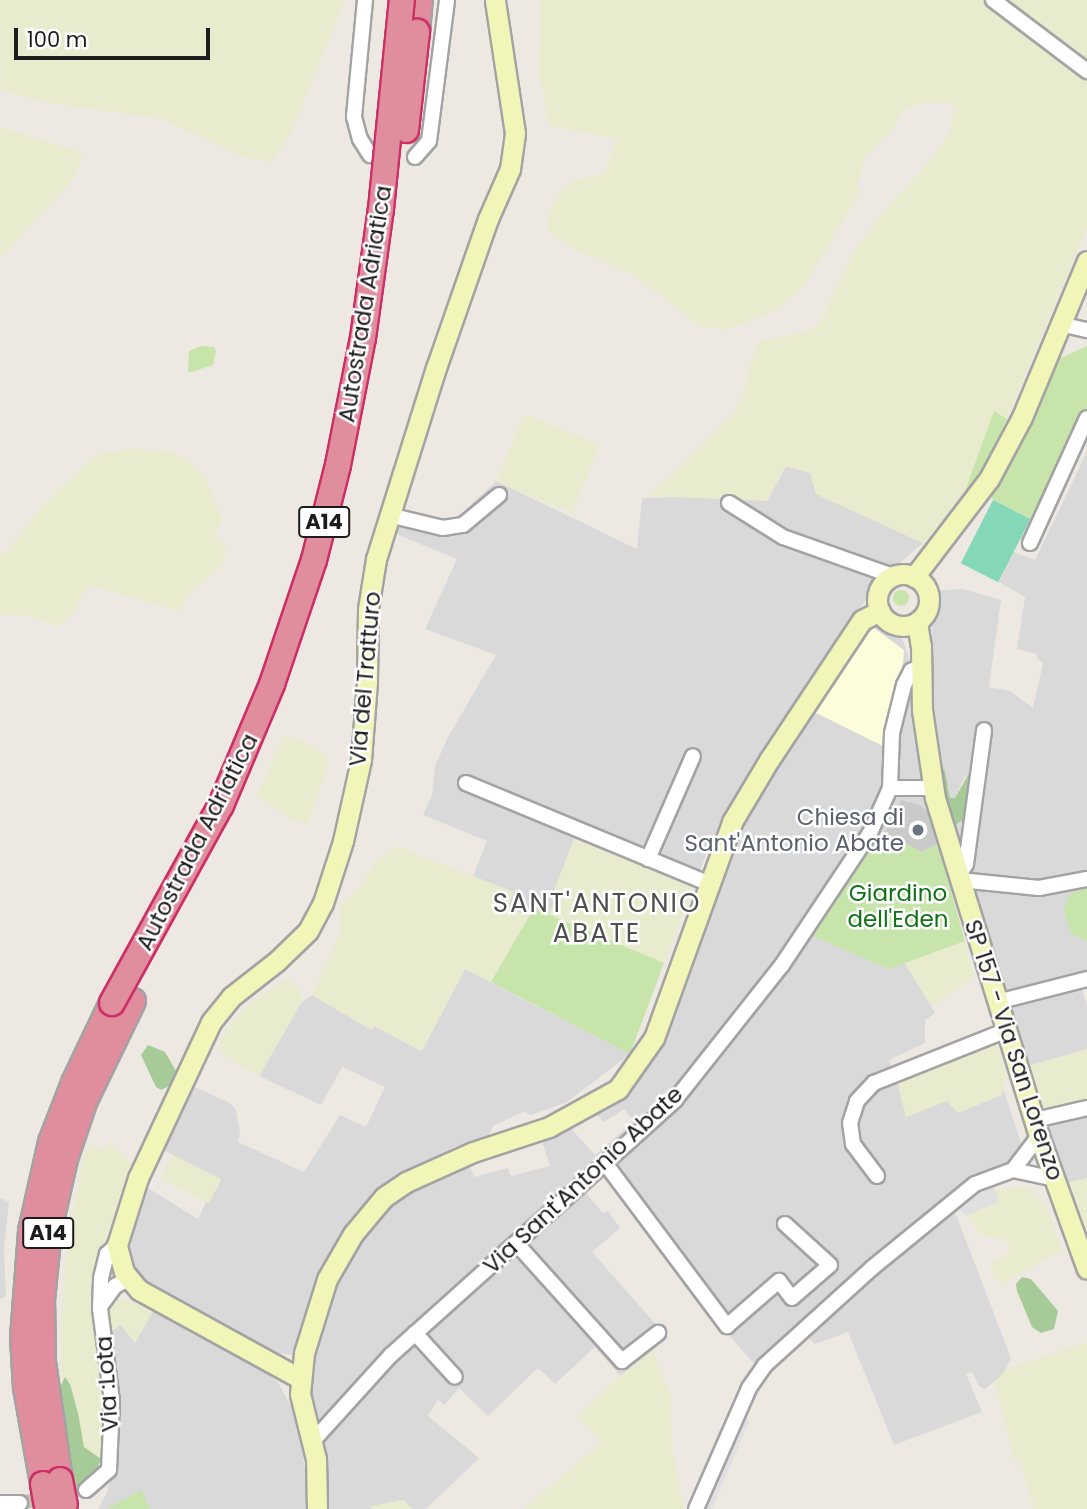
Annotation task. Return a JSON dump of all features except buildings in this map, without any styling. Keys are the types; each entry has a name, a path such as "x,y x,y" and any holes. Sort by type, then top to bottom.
{"highway":[{"name":"Autostrada Adriatica","path":"123,1002 226,793 272,684 314,560 338,465 363,338 381,209 402,0"},
{"name":"Autostrada Adriatica","path":"54,1499 26,1388 23,1338 31,1231 51,1142 74,1083 205,872 249,783 288,691 320,597 346,502 368,404 398,211 420,0"}],"main road":[{"name":"Via del Tratturo","path":"117,1245 138,1178 211,1022 231,997 277,961 307,931 323,903 343,841 360,760 367,682 368,609 376,559 458,304 510,169 515,133 495,0"},
{"path":"914,576 989,479 1022,416 1087,261"},
{"path":"893,576 914,576 925,587 929,600 927,610 917,622 909,625 892,623 880,611 878,595 893,576"},
{"path":"317,1509 317,1467 305,1421 301,1379 307,1337 327,1279 353,1234 384,1197 405,1182 473,1152 549,1128 618,1089 654,1038 732,822 769,760 862,620 880,611"},
{"name":"SP 157 - Via San Lorenzo","path":"917,622 922,665 922,710 934,788 1005,1031 1087,1269"},
{"path":"117,1245 128,1279 139,1290 301,1379"}],"street":[{"path":"365,0 354,117 360,139 370,155"},
{"path":"415,157 429,141 447,0"},
{"path":"993,0 1087,71"},
{"path":"1060,324 1087,330"},
{"path":"1030,543 1087,418"},
{"path":"389,514 443,528 463,525 499,495"},
{"path":"729,503 783,537 893,576"},
{"name":"Via Sant'Antonio Abate","path":"312,1442 391,1355 675,1100 782,965 870,833 890,788 892,733 904,685 911,671 922,665"},
{"path":"984,730 966,864 959,877 1039,888 1087,879"},
{"path":"648,859 693,756"},
{"path":"466,783 710,884"},
{"path":"890,788 934,788"},
{"path":"997,1002 1087,979"},
{"path":"877,1176 853,1144 850,1123 857,1101 874,1083 1005,1031"},
{"path":"1013,1170 1037,1128 1087,1108"},
{"path":"605,1163 727,1326 779,1281 792,1298 830,1265 785,1224"},
{"path":"696,1509 749,1388 765,1365 872,1268 975,1184 1013,1170 1055,1180"},
{"path":"516,1243 622,1361 658,1333"},
{"name":"Via :Lota","path":"86,1490 109,1470 112,1401 100,1309 101,1278 107,1254 117,1245"},
{"name":"Via :Lota","path":"100,1309 108,1293 128,1279"},
{"path":"415,1334 455,1377"},
{"path":"0,1503 20,1503"}],"shaded area":[{"path":"0,0 345,0 292,131 273,161 268,162 243,157 162,119 48,103 1,90"},
{"path":"541,0 1087,0 1087,228 1007,419 994,412 960,505 923,543 816,494 810,473 786,466 767,501 649,496 731,416 744,394 751,360 760,341 808,331 820,323 852,255 877,219 935,155 948,135 955,111 950,102 918,104 903,111 892,131 864,159 857,188 862,189 820,261 801,289 779,309 726,330 701,327 635,276 574,249 548,231 548,218 554,202 565,187 576,180 605,173 617,139 549,126 539,70"},
{"path":"0,127 84,153 74,178 5,254 0,254"},
{"path":"524,414 600,445 573,512 497,482"},
{"path":"128,449 168,451 187,460 204,476 222,518 215,536 227,548 222,566 193,590 185,600 182,612 88,585 74,613 56,627 38,618 0,614 0,554 8,550 39,509 89,460 101,454"},
{"path":"1087,452 1087,984 1081,986 1087,1006 1087,1049 1022,1068 944,819 954,826 969,816 966,774 955,798 950,798 949,787 933,761 930,646 934,616 930,591 963,589 1001,600 989,687 1010,691 1033,708 1043,663 1037,658 1037,654 1017,649 1025,597 999,582 1014,552 1035,560"},
{"path":"786,466 810,473 817,494 923,543 884,576 834,642 744,780 711,842 694,885 574,839 552,898 555,901 549,916 534,908 529,916 507,908 513,892 473,876 487,841 423,815 432,795 435,766 448,737 496,655 425,629 457,559 391,532 396,508 421,518 447,521 461,514 496,481 637,549 642,498 712,496 767,501"},
{"path":"884,626 901,635 908,655 924,799 929,813 920,805 901,801 885,833 882,832 813,935 889,969 905,963 935,1013 925,1020 925,1043 889,1060 896,1077 947,1101 1001,1095 1003,1088 1022,1146 1008,1165 991,1173 994,1186 966,1198 955,1212 1011,1358 1003,1374 985,1389 980,1387 972,1372 966,1374 982,1412 894,1445 848,1332 815,1344 797,1328 754,1364 716,1320 605,1169 581,1187 603,1213 608,1211 620,1228 592,1252 668,1338 620,1376 595,1347 555,1384 538,1368 488,1416 459,1388 444,1405 438,1400 428,1416 479,1458 426,1509 412,1509 403,1500 372,1506 371,1509 326,1509 324,1452 307,1384 323,1309 340,1271 375,1220 406,1190 467,1160 474,1177 508,1168 511,1176 550,1166 540,1135 567,1124 595,1155 634,1121 624,1109 604,1122 594,1113 635,1079 740,817 867,631"},
{"path":"874,628 904,650 903,664 888,718 887,748 810,710 856,642"},
{"path":"284,735 311,745 331,759 307,825 289,818 257,796"},
{"path":"901,800 920,805 929,813 938,844 922,852 885,833"},
{"path":"574,839 694,885 664,963 549,916 555,901 551,898"},
{"path":"396,846 514,892 507,908 529,916 493,983 465,969 422,1051 374,1026 371,1030 312,995 342,928 339,922 340,907 364,881 375,862"},
{"path":"965,941 974,977 932,1007 905,963"},
{"path":"465,969 630,1054 567,1102 531,1115 523,1112 493,1126 489,1135 454,1147 398,1177 369,1200 331,1254 311,1295 293,1355 272,1353 145,1283 138,1275 126,1248 145,1186 198,1219 212,1189 217,1189 221,1179 161,1149 190,1085 228,1102 236,1109 240,1133 238,1142 304,1172 340,1115 366,1127 385,1087 342,1067 321,1105 259,1076 301,1003 312,995 372,1030 374,1026 421,1051"},
{"path":"284,980 295,984 300,991 301,1003 259,1076 223,1055 219,1043 229,1026 245,1008"},
{"path":"995,1041 1007,1076 1002,1095 958,1113 947,1101 906,1117 896,1077"},
{"path":"1087,1049 1087,1104 1039,1113 1022,1068"},
{"path":"1087,1104 1087,1178 1060,1185 1039,1113"},
{"path":"111,1141 134,1167 103,1256 106,1404 101,1459 84,1447 70,1384 65,1377 61,1379 62,1321 66,1255 83,1159 89,1145 103,1150"},
{"path":"173,1155 221,1180 209,1204 161,1179"},
{"path":"1087,1178 1087,1256 1060,1185"},
{"path":"994,1186 999,1202 966,1216 956,1207 966,1198"},
{"path":"1020,1187 1031,1189 1049,1212 1062,1251 1000,1285 990,1267 992,1262 1010,1252 1006,1240 982,1235 966,1216 999,1202 995,1190"},
{"path":"0,1198 9,1202 4,1248 6,1296 0,1299"},
{"path":"111,1298 130,1300 153,1311 135,1343 121,1325 107,1334 106,1305"},
{"path":"153,1311 226,1348 277,1381 294,1411 300,1434 307,1483 307,1509 98,1509 107,1493 113,1469 107,1334 121,1325 135,1343"},
{"path":"1087,1342 1087,1509 1034,1509 1020,1461 1014,1460 995,1382 1007,1369"},
{"path":"652,1351 670,1391 673,1451 684,1509 524,1509 601,1442 576,1417 620,1376"},
{"path":"743,1412 749,1422 712,1509 701,1509"},
{"path":"404,1500 412,1509 371,1509 372,1506"}],"green space":[{"path":"201,346 214,347 216,351 213,365 188,373 189,351"},
{"path":"1087,346 1087,411 1047,499 1030,519 993,500 989,488 1054,361"},
{"path":"994,411 1007,419 981,473 960,505"},
{"path":"993,500 1030,519 998,582 961,563"},
{"path":"898,590 904,590 909,598 907,604 898,606 893,601 893,595"},
{"path":"936,761 945,771 950,798 955,798 972,768 969,816 954,826 947,825"},
{"name":"Giardino dell'Eden","path":"882,832 922,852 938,844 965,941 889,969 813,936"},
{"path":"1087,888 1087,941 1071,933 1064,910 1070,894"},
{"path":"534,908 664,963 630,1054 491,982"},
{"path":"148,1045 165,1052 176,1071 171,1085 161,1090 156,1087 141,1055"},
{"path":"1022,1277 1031,1279 1058,1311 1054,1329 1041,1333 1032,1327 1017,1291 1016,1284"},
{"path":"65,1377 70,1384 78,1413 84,1447 101,1459 94,1478 87,1486 76,1490 58,1391"},
{"path":"141,1490 150,1509 107,1509"}],"tunnel":[{"path":"20,1503 86,1490"}],"place":[{"name":"Chiesa di Sant'Antonio Abate","path":"918,830"}],"district":[{"name":"SANT'ANTONIO ABATE","path":"597,919"}]}
